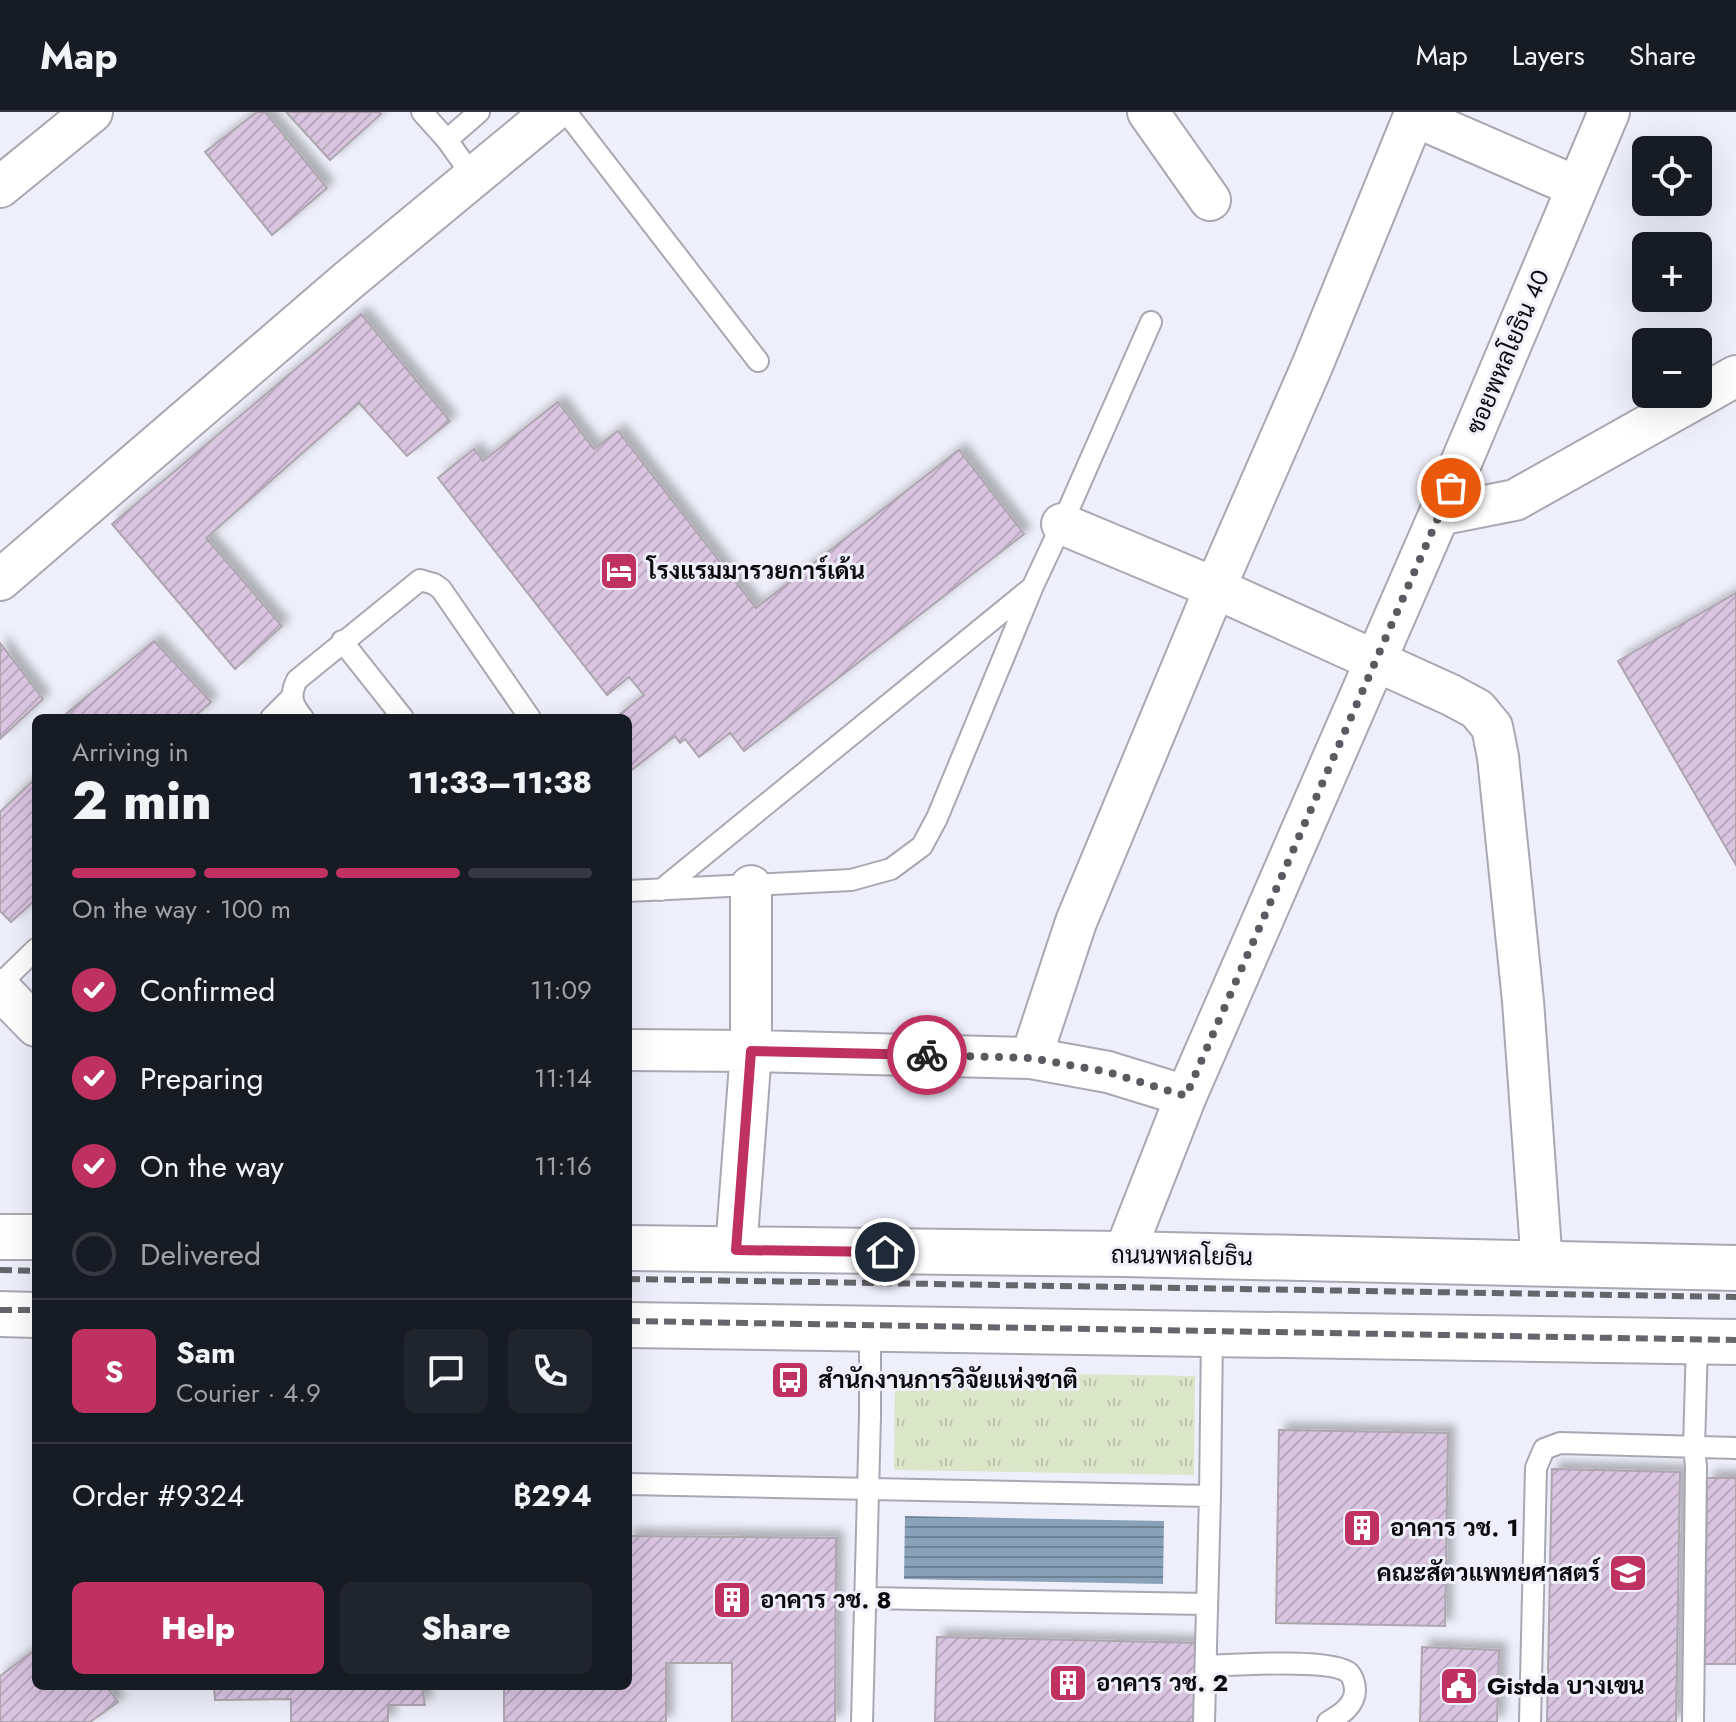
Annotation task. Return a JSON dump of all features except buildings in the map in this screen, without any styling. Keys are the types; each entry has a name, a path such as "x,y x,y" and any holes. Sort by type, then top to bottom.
{"main road":[{"path":"0,1237 32,1237"},
{"name":"ถนนพหลโยธิน","path":"632,1248 1124,1254 1736,1268"},
{"path":"0,1314 32,1315"},
{"path":"632,1325 1717,1342"}],"street":[{"path":"0,187 92,112"},
{"path":"0,580 350,279 552,112"},
{"path":"1148,112 1210,200"},
{"name":"ซอยพหลโยธิน 40","path":"1124,1254 1186,1096 1439,515 1609,112"},
{"path":"1031,1058 1076,922 1215,588 1312,366 1414,116 1577,187"},
{"path":"1439,515 1515,500 1736,376"},
{"path":"1062,524 1376,660 1477,709 1492,727 1506,823 1523,1001 1542,1265"},
{"path":"736,1250 751,1051 751,886"},
{"path":"0,986 32,1022"},
{"path":"632,1050 1031,1058 1108,1072 1186,1096"}],"lane":[{"path":"422,112 474,178"},
{"path":"447,140 479,112"},
{"path":"566,112 758,361"},
{"path":"632,891 851,880 891,869 922,846 937,818 1033,586 1151,322"},
{"path":"300,714 291,698 297,680 420,580 441,589 527,714"},
{"path":"661,890 1033,586"},
{"path":"342,641 400,714"},
{"path":"275,714 291,698"},
{"path":"0,986 32,953"},
{"path":"862,1722 870,1328"},
{"path":"1204,1722 1212,1334"},
{"path":"1693,1722 1694,1448 1717,1342"},
{"path":"1530,1722 1536,1468 1544,1449 1560,1443 1736,1448"},
{"path":"632,1484 1210,1496"},
{"path":"866,1598 1206,1604"},
{"path":"1206,1666 1277,1663 1331,1666 1348,1672 1354,1681 1356,1694 1347,1710 1328,1722"}],"green space":[{"path":"895,1371 1195,1376 1194,1475 894,1470"}],"water":[{"path":"905,1516 1164,1521 1163,1584 904,1579"}],"railway":[{"path":"0,1270 32,1271"},
{"path":"632,1279 1736,1297"},
{"path":"0,1310 32,1310"},
{"path":"632,1321 1736,1340"}],"way so far":[{"path":"927,1055 1031,1058 1108,1072 1186,1096 1451,488"}],"place":[{"name":"โรงแรมมารวยการ์เด้น","path":"619,571"},
{"name":"สำนักงานการวิจัยแห่งชาติ","path":"790,1380"},
{"name":"อาคาร วช. 1","path":"1362,1528"},
{"name":"คณะสัตวแพทยศาสตร์","path":"1628,1573"},
{"name":"อาคาร วช. 8","path":"732,1600"},
{"name":"อาคาร วช. 2","path":"1068,1683"},
{"name":"Gistda บางเขน","path":"1459,1686"}],"route":[{"path":"885,1252 736,1250 751,1051 927,1055"}]}
